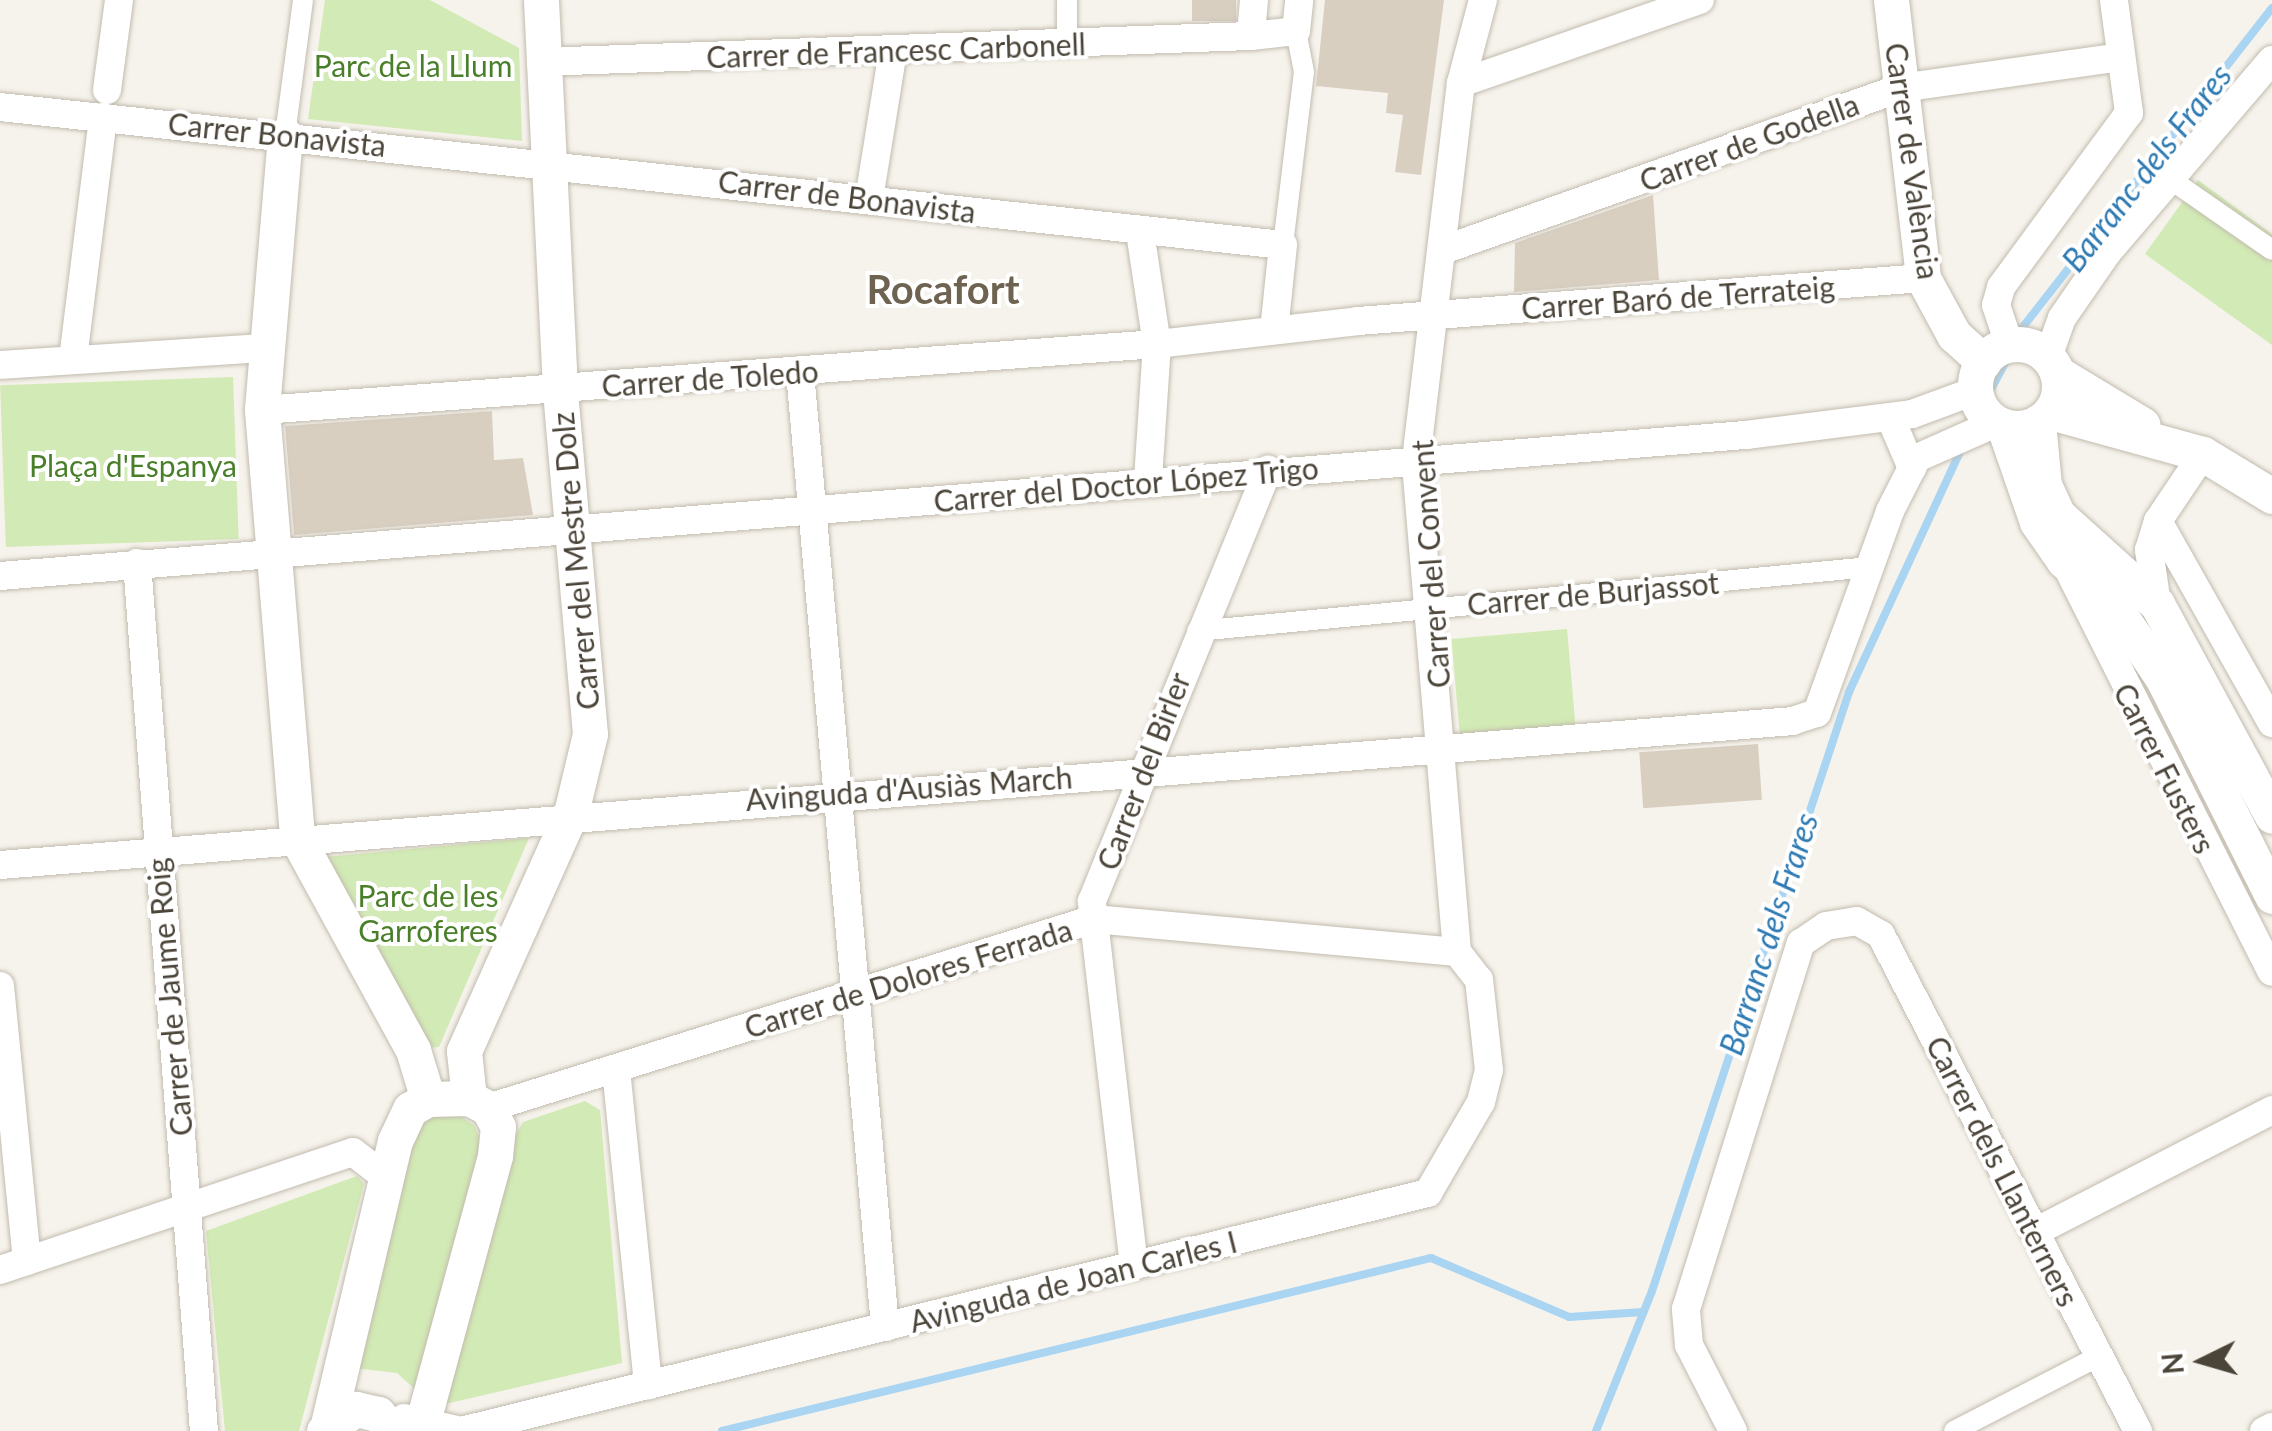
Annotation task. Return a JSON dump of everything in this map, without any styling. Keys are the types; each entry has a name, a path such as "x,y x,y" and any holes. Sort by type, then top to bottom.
{"street":[{"path":"73,359 118,0"},
{"path":"303,0 264,348 262,410 297,838 413,1050 428,1099"},
{"name":"Carrer del Mestre Dolz","path":"401,1424 495,1156 498,1127 479,1103 464,1051 570,813 590,734 560,389 554,162 541,62 541,0"},
{"path":"1067,0 1067,45"},
{"path":"1251,36 1254,0"},
{"path":"1274,330 1304,72 1296,31 1298,0"},
{"name":"Carrer del Convent","path":"1457,952 1444,748 1416,460 1461,82 1482,0"},
{"path":"1461,82 1700,0"},
{"name":"Carrer de València","path":"1891,0 1923,278 1948,328 1989,366"},
{"path":"2114,0 2129,113 2001,287 1989,366 2022,421 2058,516 2156,604 2272,816"},
{"name":"Carrer de Francesc Carbonell","path":"541,62 1067,45 1296,31"},
{"path":"869,199 894,51"},
{"name":"Carrer de Godella","path":"1443,250 1901,88 2121,58"},
{"path":"2022,421 2053,365 2062,318 2170,179 2272,60"},
{"name":"Carrer Bonavista","path":"0,107 105,104 286,135 554,162"},
{"name":"Carrer de Bonavista","path":"554,162 1140,232 1283,245"},
{"path":"2170,179 2272,250"},
{"path":"1140,232 1157,344 1148,480"},
{"name":"Carrer Baró de Terrateig","path":"1274,330 1433,314 1923,278"},
{"name":"Carrer de Toledo","path":"262,410 1157,344 1274,330"},
{"path":"0,365 264,348"},
{"path":"1989,366 2053,365 2272,496"},
{"name":"Carrer del Doctor López Trigo","path":"272,555 574,535 1148,480 1890,417 1989,366"},
{"path":"800,372 808,513 885,1327"},
{"path":"1890,417 1912,468"},
{"path":"1870,567 1912,468 1952,437 2022,421 2189,449"},
{"name":"Carrer Fusters","path":"2022,421 2037,522 2064,562 2272,972"},
{"path":"2156,604 2149,550 2189,449"},
{"name":"Carrer del Birler","path":"1134,1266 1092,901 1197,631 1268,470"},
{"path":"2158,521 2272,723"},
{"path":"0,576 272,555"},
{"name":"Carrer Fusters","path":"2064,562 2110,600 2163,679 2272,896"},
{"name":"Carrer de Jaume Roig","path":"137,564 156,851 204,1431"},
{"name":"Carrer de Burjassot","path":"1197,631 1870,567"},
{"name":"Avinguda d'Ausiàs March","path":"0,865 570,813 1444,748 1818,713 1870,567"},
{"name":"Carrer de Dolores Ferrada","path":"479,1103 616,1068 1094,920 1457,952"},
{"name":"Carrer dels Llanterners","path":"1734,1431 1689,1345 1686,1309 1801,944 1826,926 1857,921 1881,935 2138,1431"},
{"name":"Avinguda de Joan Carles I","path":"401,1424 461,1431 1428,1193 1481,1102 1489,1070 1478,980 1457,952"},
{"path":"0,986 13,1265 352,1152 385,1178"},
{"path":"616,1068 648,1385"},
{"path":"326,1427 385,1178 410,1109 428,1099 479,1103"},
{"path":"2035,1232 2272,1110"},
{"path":"1954,1431 2099,1356"},
{"path":"326,1427 356,1409 401,1424"},
{"path":"2264,1431 2272,1426"}],"green space":[{"name":"Parc de la Llum","path":"325,0 430,0 519,48 522,141 308,119"},
{"path":"2198,180 2272,234 2272,345 2145,254"},
{"name":"Plaça d'Espanya","path":"233,377 239,539 6,547 0,385"},
{"path":"1567,629 1575,726 1460,736 1451,639"},
{"name":"Parc de les Garroferes","path":"529,838 439,1047 429,1048 324,857"},
{"path":"585,1101 600,1110 622,1363 441,1405 513,1139 523,1122"},
{"path":"453,1111 475,1126 483,1150 419,1393 397,1373 354,1368 405,1138 422,1114"},
{"path":"357,1176 364,1184 299,1431 225,1431 206,1231"}],"building":[{"path":"1192,0 1236,0 1236,21 1192,21"},
{"path":"1325,0 1444,0 1421,175 1395,172 1403,115 1386,113 1388,93 1316,86"},
{"path":"1653,195 1659,280 1514,292 1515,243"},
{"path":"492,411 494,460 523,458 533,515 294,535 285,426"},
{"path":"1758,744 1762,800 1643,808 1639,752"}],"waterway":[{"name":"Barranc dels Frares","path":"2022,328 2272,8"},
{"name":"Barranc dels Frares","path":"1989,393 2007,359"},
{"name":"Barranc dels Frares","path":"1596,1431 1652,1291 1849,692 1962,448"},
{"path":"722,1431 1431,1258 1569,1317 1643,1312"}],"district":[{"name":"Rocafort","path":"943,289"}]}
